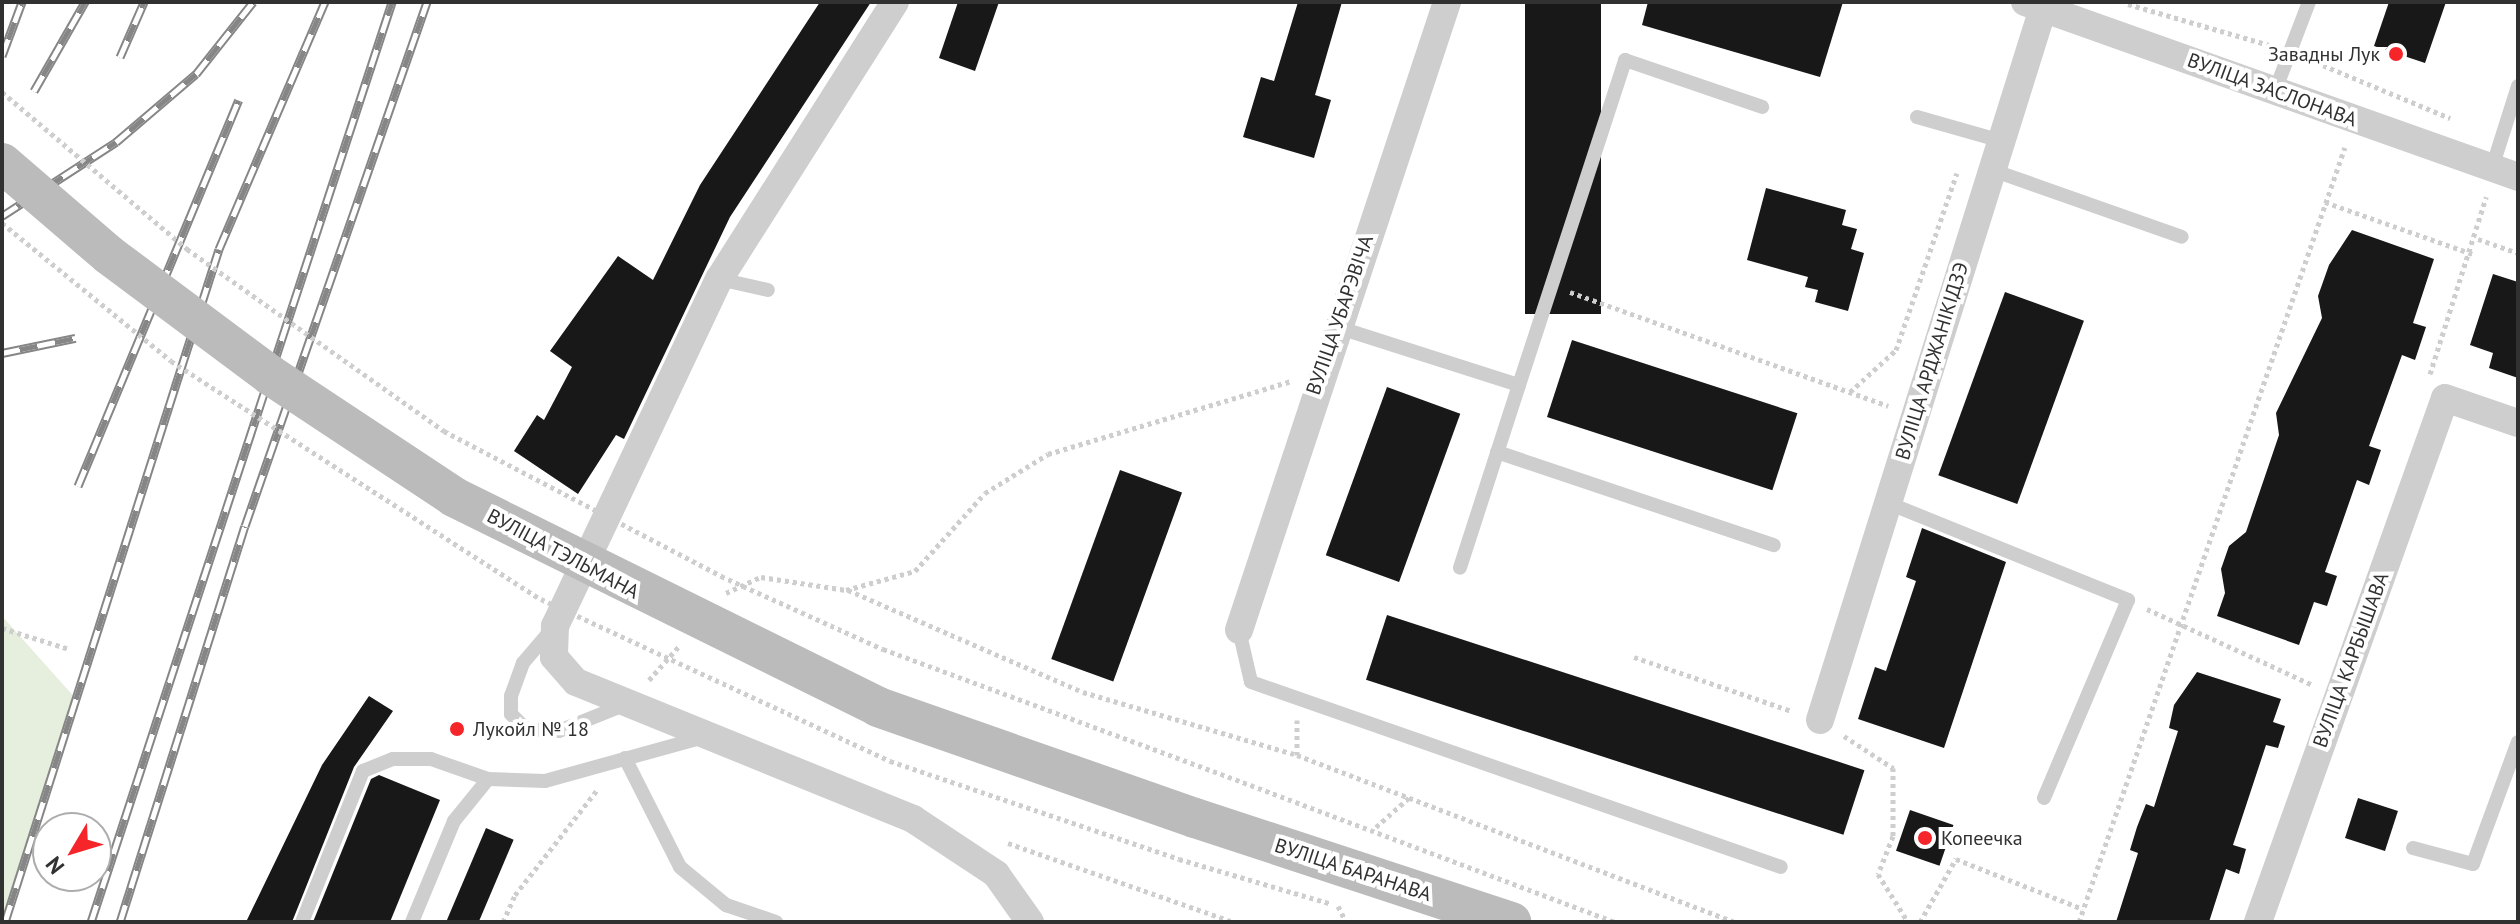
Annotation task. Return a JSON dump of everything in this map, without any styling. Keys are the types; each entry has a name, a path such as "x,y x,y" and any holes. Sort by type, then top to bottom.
{"main road":[{"name":"ВУЛІЦА ТЭЛЬМАНА","path":"2,163 109,255 270,375 454,497 656,603 878,707 1195,818"},
{"name":"ВУЛІЦА БАРАНАВА","path":"1195,818 1511,922"}],"street":[{"path":"895,2 719,279 555,626 554,657 576,682 913,819 969,853 996,874 1030,922"},
{"name":"ВУЛІЦА УБАРЭВІЧА","path":"1239,630 1319,374 1447,2"},
{"name":"ВУЛІЦА ЗАСЛОНАВА","path":"2037,4 2505,173"},
{"name":"ВУЛІЦА АРДЖАНІКІДЗЭ","path":"1820,720 2001,141 2037,4"},
{"path":"2445,398 2518,423"},
{"name":"ВУЛІЦА КАРБЫШАВА","path":"2258,922 2445,398"}],"lane":[{"path":"2275,91 2309,2"},
{"path":"1460,568 1625,60 1762,107"},
{"path":"2505,173 2499,139 2518,86"},
{"path":"1917,117 2001,141"},
{"path":"1992,170 2182,237"},
{"path":"719,279 768,290"},
{"path":"1336,327 1519,385"},
{"path":"1497,452 1774,545"},
{"path":"1888,503 2128,600 2044,798"},
{"path":"555,626 523,663 511,714 526,729 559,731 629,703"},
{"path":"1239,630 1251,682 1781,867"},
{"path":"302,922 363,771 393,759 431,759 488,779 545,781 709,736"},
{"path":"2413,848 2473,864 2518,742"},
{"path":"622,760 680,867 726,905 776,922"},
{"path":"412,922 454,821 488,779"}],"path":[{"path":"2122,2 2291,52 2499,139"},
{"path":"2,92 187,249 444,431 721,576 883,649 1213,771 1376,827 1615,922"},
{"path":"2079,922 2355,120"},
{"path":"1850,392 1896,350 1971,132"},
{"path":"2445,398 2425,389 2505,173"},
{"path":"2325,202 2473,254"},
{"path":"2478,239 2518,253"},
{"path":"1551,285 1915,415"},
{"path":"846,590 915,571 985,493 1048,454 1161,415 1319,374"},
{"path":"718,602 761,577 846,590 1083,692 1297,755 1413,794 1734,922"},
{"path":"2128,600 2337,696"},
{"path":"2,628 69,649"},
{"path":"629,703 688,636"},
{"path":"1634,657 1820,720 1893,768 1893,836 1878,874 1908,922"},
{"path":"1296,699 1297,755"},
{"path":"503,922 515,895 622,760"},
{"path":"1376,827 1413,794"},
{"path":"969,853 992,838 1234,922"},
{"path":"1179,859 1356,912"},
{"path":"1920,922 1956,859 2083,909"},
{"path":"1338,906 1346,922"}],"green space":[{"path":"2,616 76,699 40,812 32,812 32,837 5,922 2,922"}],"building":[{"path":"820,2 871,2 730,217 624,439 616,435 578,494 514,451 537,415 544,420 572,367 550,351 618,256 653,280 700,185"},
{"path":"958,2 999,2 975,71 939,58"},
{"path":"1298,2 1342,2 1315,95 1331,100 1314,158 1243,137 1261,77 1274,81"},
{"path":"1525,2 1601,2 1601,314 1525,314"},
{"path":"1648,2 1843,2 1820,77 1642,25"},
{"path":"2389,2 2446,2 2425,63 2374,46"},
{"path":"1766,188 1846,210 1842,225 1857,229 1851,249 1864,253 1848,311 1815,302 1818,290 1805,287 1808,277 1747,260"},
{"path":"2352,230 2434,259 2413,323 2426,327 2415,360 2402,355 2369,446 2381,450 2369,485 2357,480 2325,572 2337,576 2327,606 2314,602 2299,645 2217,616 2225,593 2221,569 2229,546 2246,532 2279,435 2276,413 2322,318 2318,296 2329,265"},
{"path":"2493,274 2518,282 2518,378 2489,368 2493,353 2470,345"},
{"path":"2005,292 2084,321 2017,504 1938,475"},
{"path":"1572,340 1797,413 1772,490 1547,417"},
{"path":"1387,387 1460,414 1399,582 1326,555"},
{"path":"1120,470 1182,493 1113,681 1051,659"},
{"path":"1922,528 2006,562 1944,748 1858,719 1875,667 1886,671 1916,581 1906,577"},
{"path":"1387,615 1864,770 1843,835 1366,680"},
{"path":"2197,672 2281,699 2273,722 2285,726 2278,748 2266,745 2233,845 2246,849 2239,874 2226,869 2209,922 2116,922 2138,853 2130,850 2137,827 2146,804 2154,807 2178,731 2169,728 2174,705"},
{"path":"369,696 393,711 354,767 292,922 246,922 322,765"},
{"path":"379,775 440,800 390,922 313,922 371,779"},
{"path":"2358,798 2398,811 2385,851 2345,838"},
{"name":"Копеечка","path":"1910,810 1953,825 1939,866 1896,851"},
{"path":"486,828 514,840 479,922 446,922"}],"railway":[{"path":"2,56 22,2"},
{"path":"34,91 85,2"},
{"path":"120,57 144,2"},
{"path":"2,216 116,142 196,74 253,2"},
{"path":"5,922 219,249 325,2"},
{"path":"91,922 392,2"},
{"path":"120,922 245,526 427,2"},
{"path":"78,486 239,100"},
{"path":"2,353 75,338"}],"place":[{"name":"Завадны Лук","path":"2396,54"},
{"name":"Лукойл № 18","path":"457,729"},
{"name":"Копеечка","path":"1925,838"}]}
